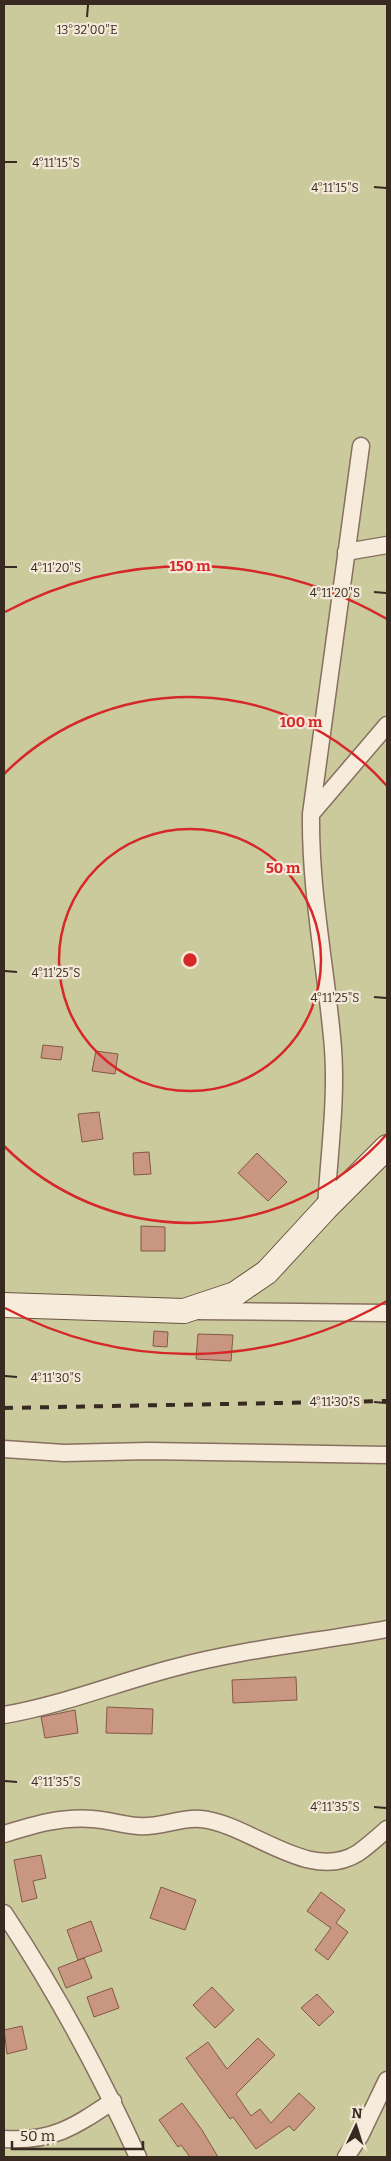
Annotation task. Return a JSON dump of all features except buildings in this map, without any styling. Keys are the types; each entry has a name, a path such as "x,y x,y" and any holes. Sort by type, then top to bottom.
{"street":[{"path":"326,1208 334,1087 332,1038 310,857 311,814 361,446"},
{"path":"346,552 387,545"},
{"path":"311,814 387,725"},
{"path":"184,1311 216,1302 250,1286 267,1272 326,1208 387,1147"},
{"path":"4,1304 184,1311 387,1313"},
{"path":"4,1449 64,1454 148,1451 387,1455"},
{"path":"4,1715 47,1706 174,1668 244,1653 387,1629"},
{"path":"4,1834 49,1821 71,1819 92,1819 138,1826 200,1819 223,1823 308,1860 336,1862 358,1853 387,1829"},
{"path":"4,1913 34,1958 113,2102 138,2157"},
{"path":"346,2157 360,2136 387,2080"},
{"path":"4,2140 22,2141 67,2131 113,2102"}],"green space":[{"path":"4,4 387,4 387,2157 4,2157"}],"railway":[{"path":"4,1408 387,1401"}]}
